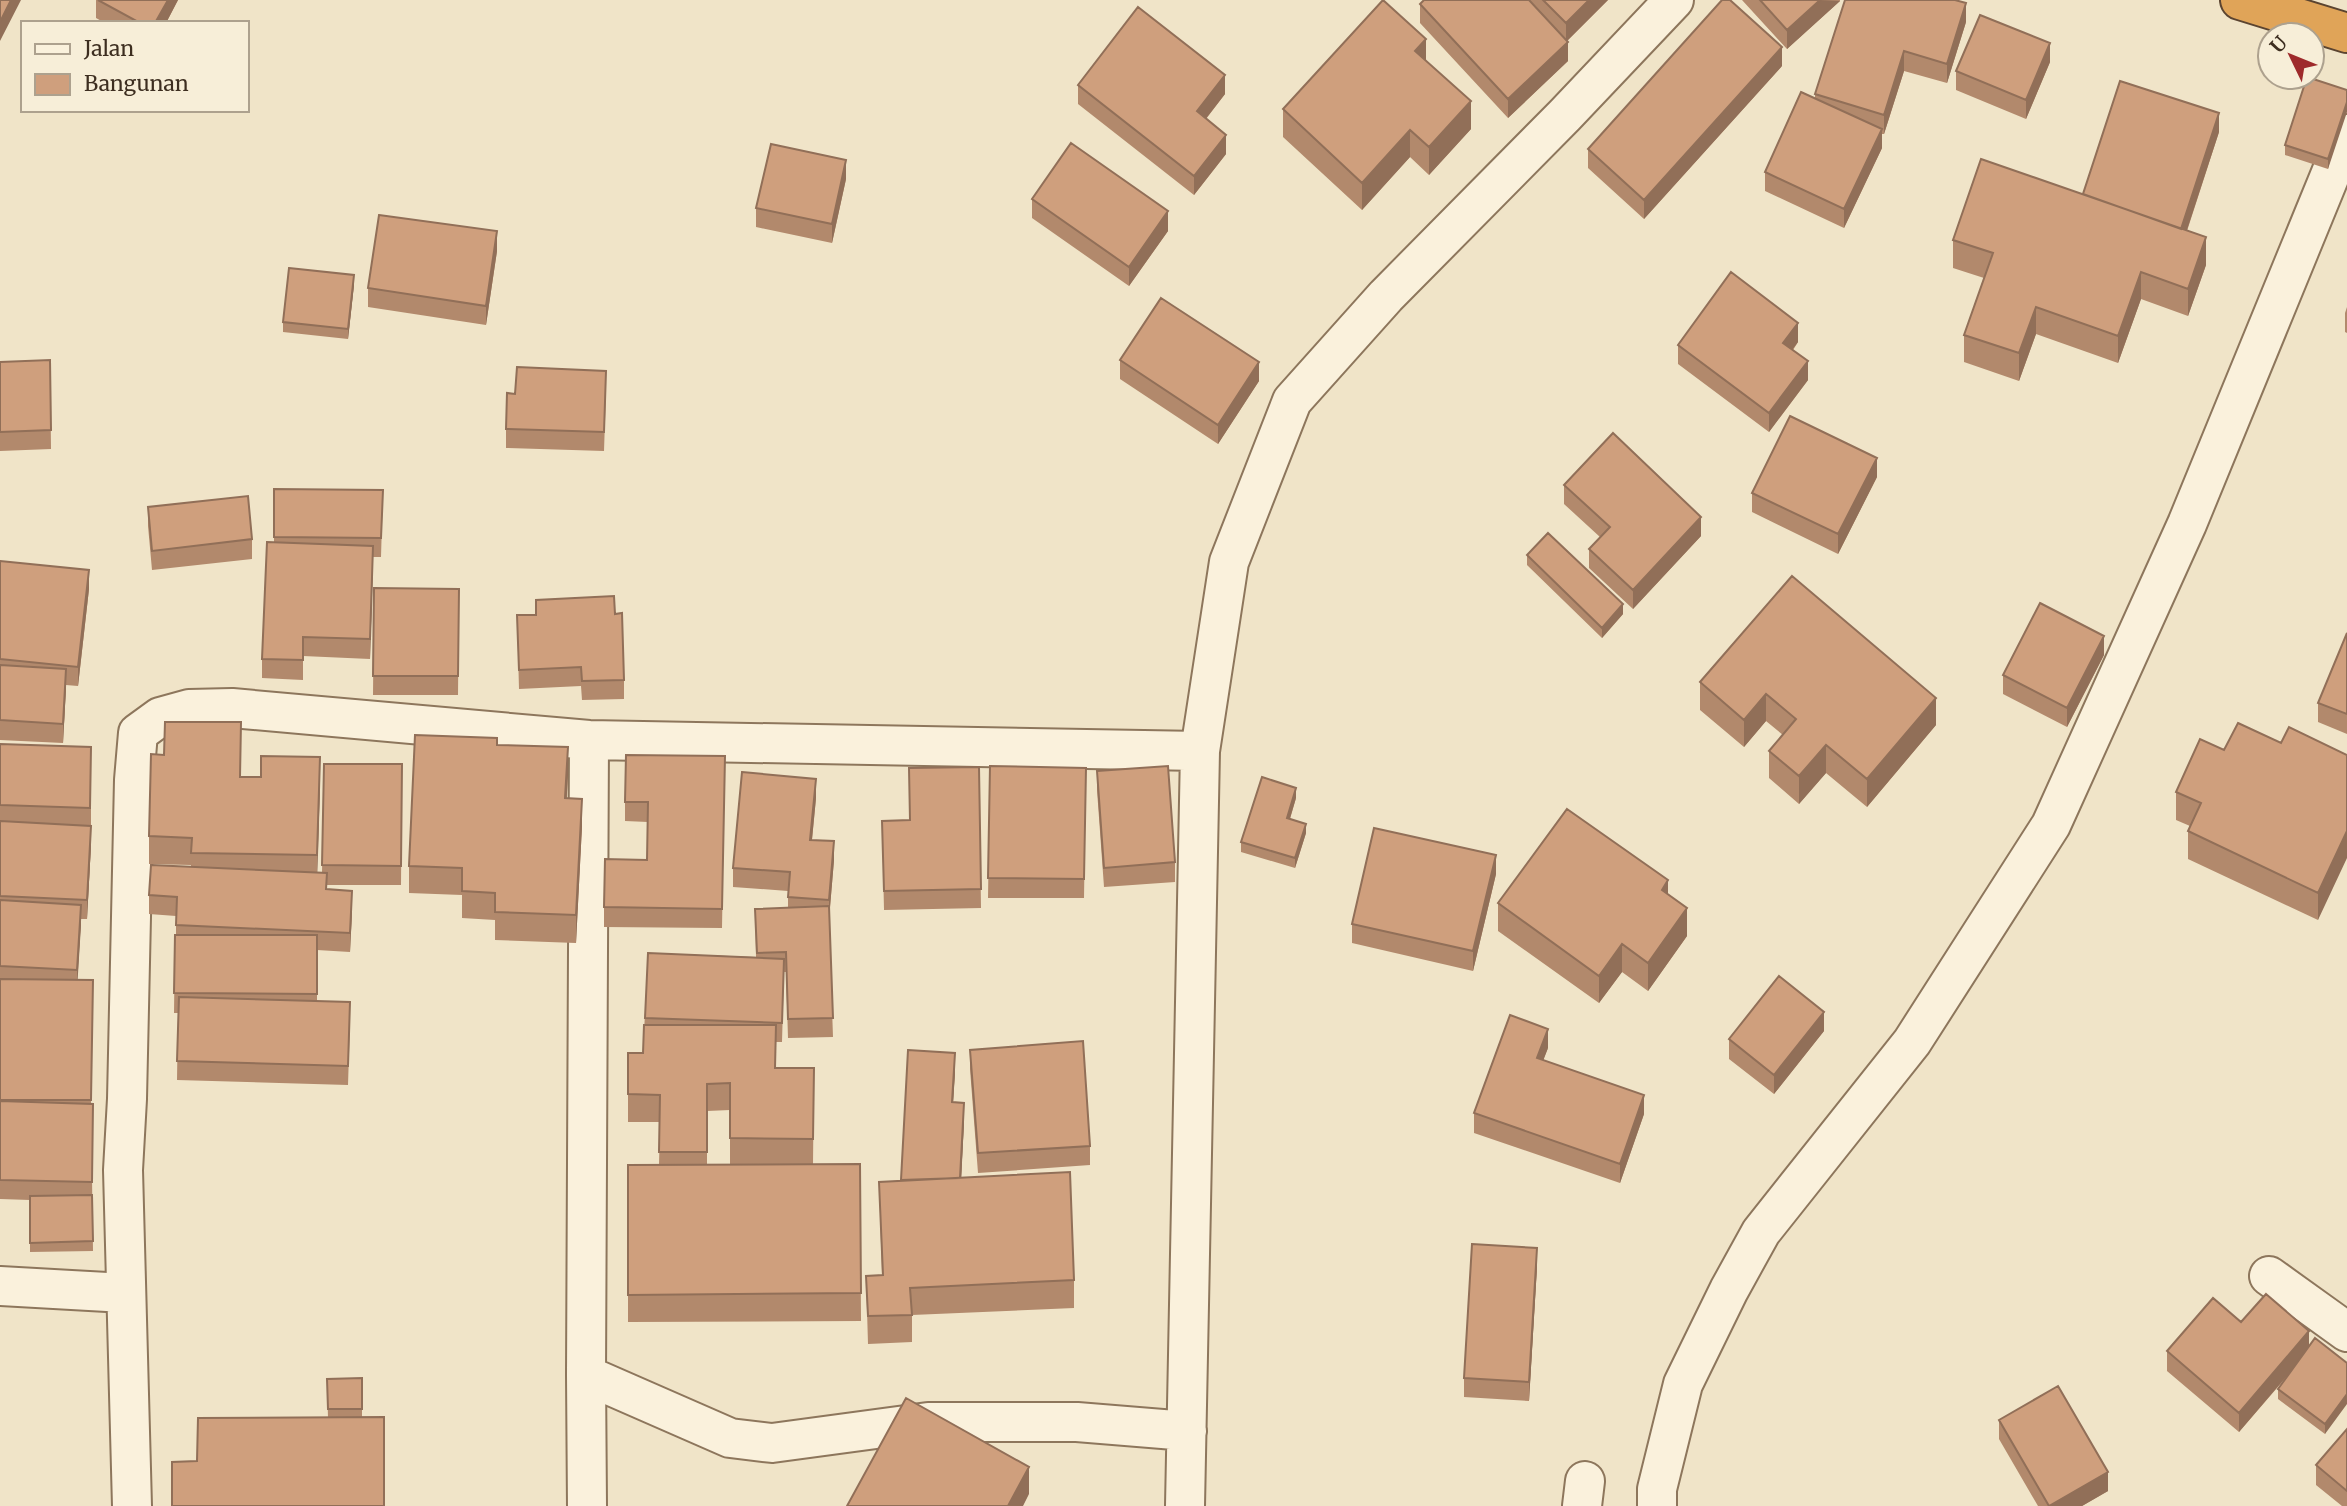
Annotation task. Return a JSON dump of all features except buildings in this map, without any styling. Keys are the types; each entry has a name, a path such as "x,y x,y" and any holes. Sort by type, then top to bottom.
{"highway":[{"path":"2240,0 2347,33"}],"street":[{"path":"1185,1506 1200,751 1230,562 1292,401 1386,296 1674,0"},
{"path":"1657,1506 1657,1489 1683,1384 1761,1232 1912,1042 2051,825 2187,524 2347,134"},
{"path":"132,1506 123,1170 134,780 138,733 160,717 189,709 232,708 589,740 1200,751"},
{"path":"587,1506 589,740"},
{"path":"2269,1276 2347,1332"},
{"path":"0,1286 125,1293"},
{"path":"586,1375 730,1438 772,1443 928,1422 1077,1422 1187,1431"}]}
